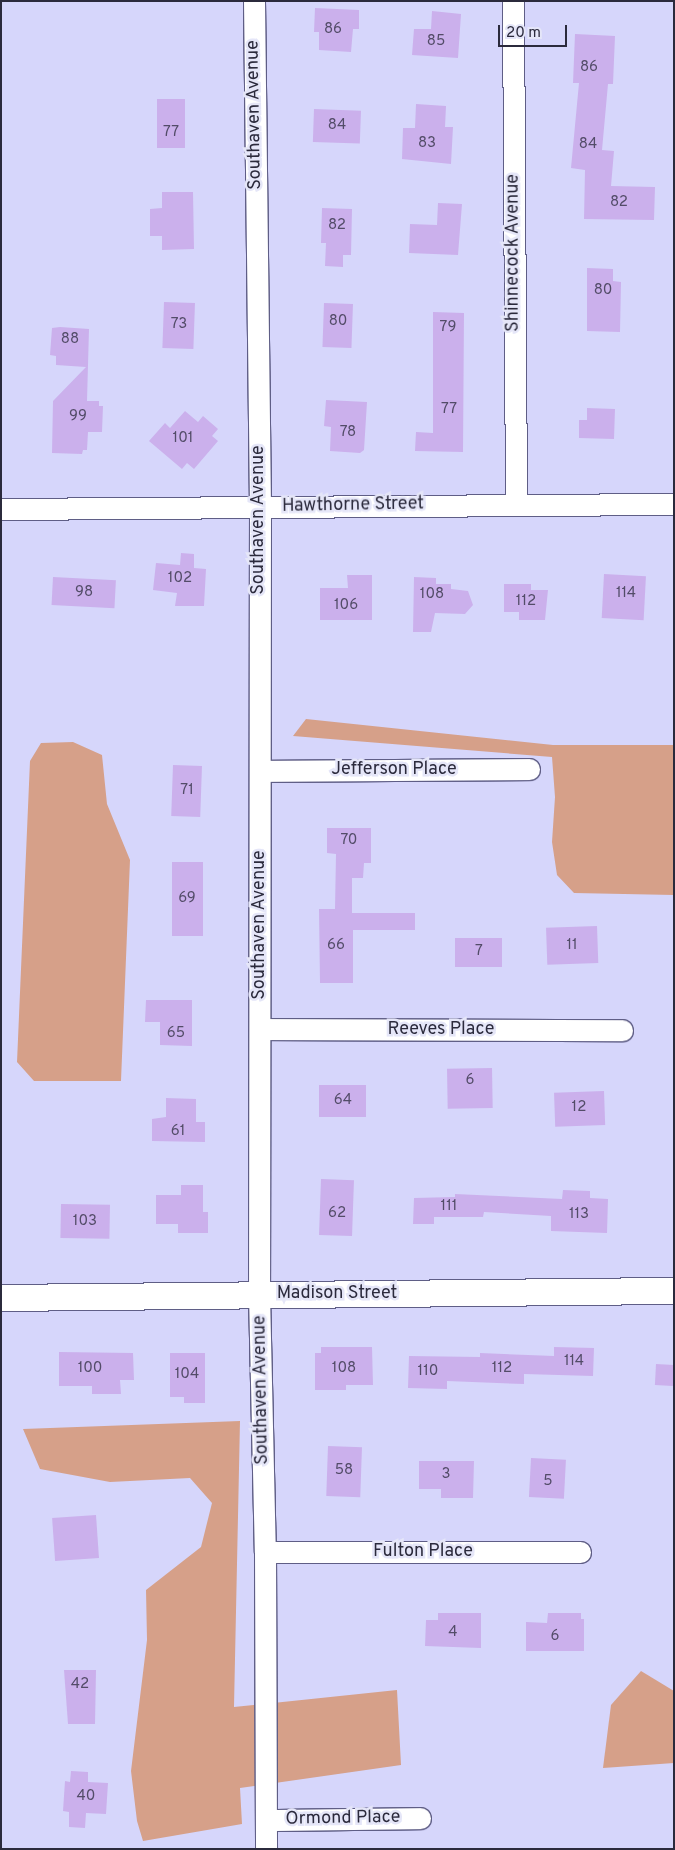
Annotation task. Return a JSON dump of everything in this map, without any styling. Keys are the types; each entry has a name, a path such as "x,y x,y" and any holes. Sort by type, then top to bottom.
{"street":[{"name":"Southaven Avenue","path":"254,1 260,507 259,1294 265,1552 266,1849"},
{"name":"Shinnecock Avenue","path":"513,1 516,504"},
{"name":"Hawthorne Street","path":"1,509 674,504"},
{"name":"Jefferson Place","path":"260,771 529,769"},
{"name":"Reeves Place","path":"260,1029 622,1030"},
{"name":"Madison Street","path":"1,1298 674,1291"},
{"name":"Fulton Place","path":"265,1552 580,1552"},
{"name":"Ormond Place","path":"266,1820 420,1818"}],"shaded area":[{"path":"306,719 553,745 674,745 674,895 574,893 557,875 552,842 555,797 552,757 293,736"},
{"path":"73,742 102,755 107,804 130,860 121,1081 34,1081 17,1062 30,761 41,743"},
{"path":"240,1421 234,1707 397,1690 401,1765 240,1788 242,1824 143,1841 137,1821 131,1771 147,1640 146,1590 201,1547 212,1503 190,1478 110,1482 40,1469 23,1429"},
{"path":"641,1671 674,1691 674,1763 603,1768 611,1705"}],"building":[{"path":"315,8 359,10 359,29 353,29 351,52 319,50 319,32 314,32"},
{"path":"432,11 461,14 458,58 412,55 414,29 431,29"},
{"path":"575,34 615,36 613,84 608,84 602,150 614,151 611,186 655,187 654,220 584,219 585,170 571,168 579,83 573,83"},
{"path":"157,99 185,99 185,148 157,148"},
{"path":"416,104 446,106 445,127 453,127 451,164 402,159 403,128 415,128"},
{"path":"314,109 361,111 360,144 313,142"},
{"path":"162,192 193,192 194,249 162,250 162,236 150,236 150,209 162,208"},
{"path":"438,203 462,204 458,255 409,253 410,224 437,225"},
{"path":"322,208 352,209 351,255 343,255 343,267 325,266 326,243 321,243"},
{"path":"587,268 613,269 613,281 621,282 620,332 587,331"},
{"path":"164,302 195,303 193,349 162,348"},
{"path":"324,303 353,304 351,348 322,347"},
{"path":"433,312 464,313 463,452 415,451 416,432 433,433"},
{"path":"52,328 89,329 87,401 99,401 99,406 103,406 102,432 88,432 87,450 83,450 82,454 52,453 53,401 86,367 56,365 56,356 50,355"},
{"path":"326,400 367,402 364,450 360,453 330,451 331,427 324,426"},
{"path":"587,408 615,409 614,439 579,438 579,420 587,420"},
{"path":"185,411 198,422 203,416 218,429 212,436 218,441 194,469 187,463 182,469 149,441 165,423 170,428"},
{"path":"181,553 194,554 194,568 206,569 204,606 175,606 177,593 153,590 156,563 180,565"},
{"path":"604,574 646,576 644,620 602,618"},
{"path":"347,575 372,575 372,620 320,620 320,588 348,588"},
{"path":"53,577 116,580 114,608 52,605"},
{"path":"414,577 436,578 436,584 451,584 451,589 468,591 473,605 465,614 435,613 431,632 413,632"},
{"path":"504,584 531,584 531,590 548,590 545,620 519,620 519,612 504,612"},
{"path":"173,765 202,766 200,817 171,816"},
{"path":"327,828 371,828 371,863 364,863 363,878 352,878 352,913 415,913 415,930 353,930 353,983 320,983 319,909 335,909 336,854 327,853"},
{"path":"172,862 203,862 203,936 172,936"},
{"path":"597,926 598,963 547,965 546,928"},
{"path":"455,938 502,938 502,967 455,967"},
{"path":"146,1000 192,1000 192,1046 160,1045 160,1022 145,1022"},
{"path":"492,1068 493,1108 448,1109 447,1069"},
{"path":"319,1085 366,1085 366,1117 319,1117"},
{"path":"604,1091 605,1125 555,1127 554,1093"},
{"path":"166,1098 196,1099 196,1122 205,1122 205,1142 152,1141 152,1119 166,1117"},
{"path":"321,1179 354,1180 352,1236 319,1235"},
{"path":"181,1185 203,1185 203,1212 208,1212 208,1233 178,1233 178,1224 156,1224 156,1195 181,1195"},
{"path":"563,1190 590,1191 590,1198 608,1199 607,1233 551,1231 551,1216 484,1212 483,1217 434,1217 434,1224 413,1224 414,1198 455,1197 455,1194 562,1199"},
{"path":"61,1204 110,1205 109,1239 60,1238"},
{"path":"321,1347 372,1347 373,1385 346,1385 346,1390 315,1390 315,1353 321,1353"},
{"path":"554,1347 594,1348 593,1376 524,1374 524,1384 447,1381 447,1389 408,1388 409,1356 480,1357 480,1353 554,1356"},
{"path":"59,1352 133,1353 134,1380 120,1380 121,1394 92,1394 92,1386 59,1386"},
{"path":"170,1353 205,1353 205,1403 184,1403 184,1397 170,1397"},
{"path":"656,1364 674,1365 673,1386 655,1385"},
{"path":"328,1446 362,1447 360,1497 326,1496"},
{"path":"531,1458 566,1460 564,1499 529,1497"},
{"path":"419,1461 474,1461 473,1498 441,1498 441,1489 419,1489"},
{"path":"96,1515 99,1558 55,1561 52,1518"},
{"path":"438,1613 481,1613 481,1648 425,1646 426,1620 438,1620"},
{"path":"548,1613 581,1613 581,1619 584,1619 584,1651 526,1651 526,1622 547,1623"},
{"path":"64,1670 96,1670 95,1724 68,1724"},
{"path":"71,1771 88,1772 88,1782 108,1783 106,1814 86,1813 85,1828 69,1827 69,1812 63,1811 65,1781 70,1782"}]}
